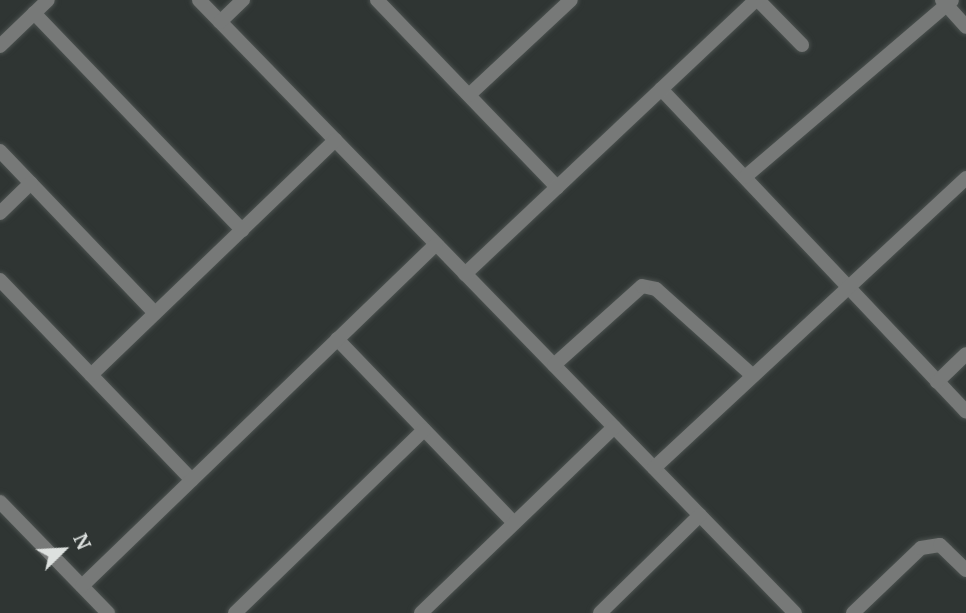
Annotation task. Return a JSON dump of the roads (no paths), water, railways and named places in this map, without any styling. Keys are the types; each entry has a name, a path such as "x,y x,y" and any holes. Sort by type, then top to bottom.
{"street":[{"path":"0,46 48,0"},
{"path":"199,0 795,613"},
{"path":"220,22 243,0"},
{"path":"377,0 557,187"},
{"path":"469,95 570,0"},
{"path":"465,274 757,0 802,45"},
{"path":"745,177 946,2 966,27"},
{"path":"34,13 242,230"},
{"path":"662,89 966,412"},
{"path":"91,375 335,140"},
{"path":"0,151 155,313"},
{"path":"654,468 966,177"},
{"path":"0,213 31,183"},
{"path":"82,586 436,243"},
{"path":"0,280 192,480"},
{"path":"554,365 642,286 656,289 753,376"},
{"path":"337,339 514,523"},
{"path":"937,382 966,354"},
{"path":"421,613 614,427"},
{"path":"235,613 424,430"},
{"path":"0,502 108,613"},
{"path":"600,613 700,516"},
{"path":"853,613 921,548 940,545 966,570"}]}
